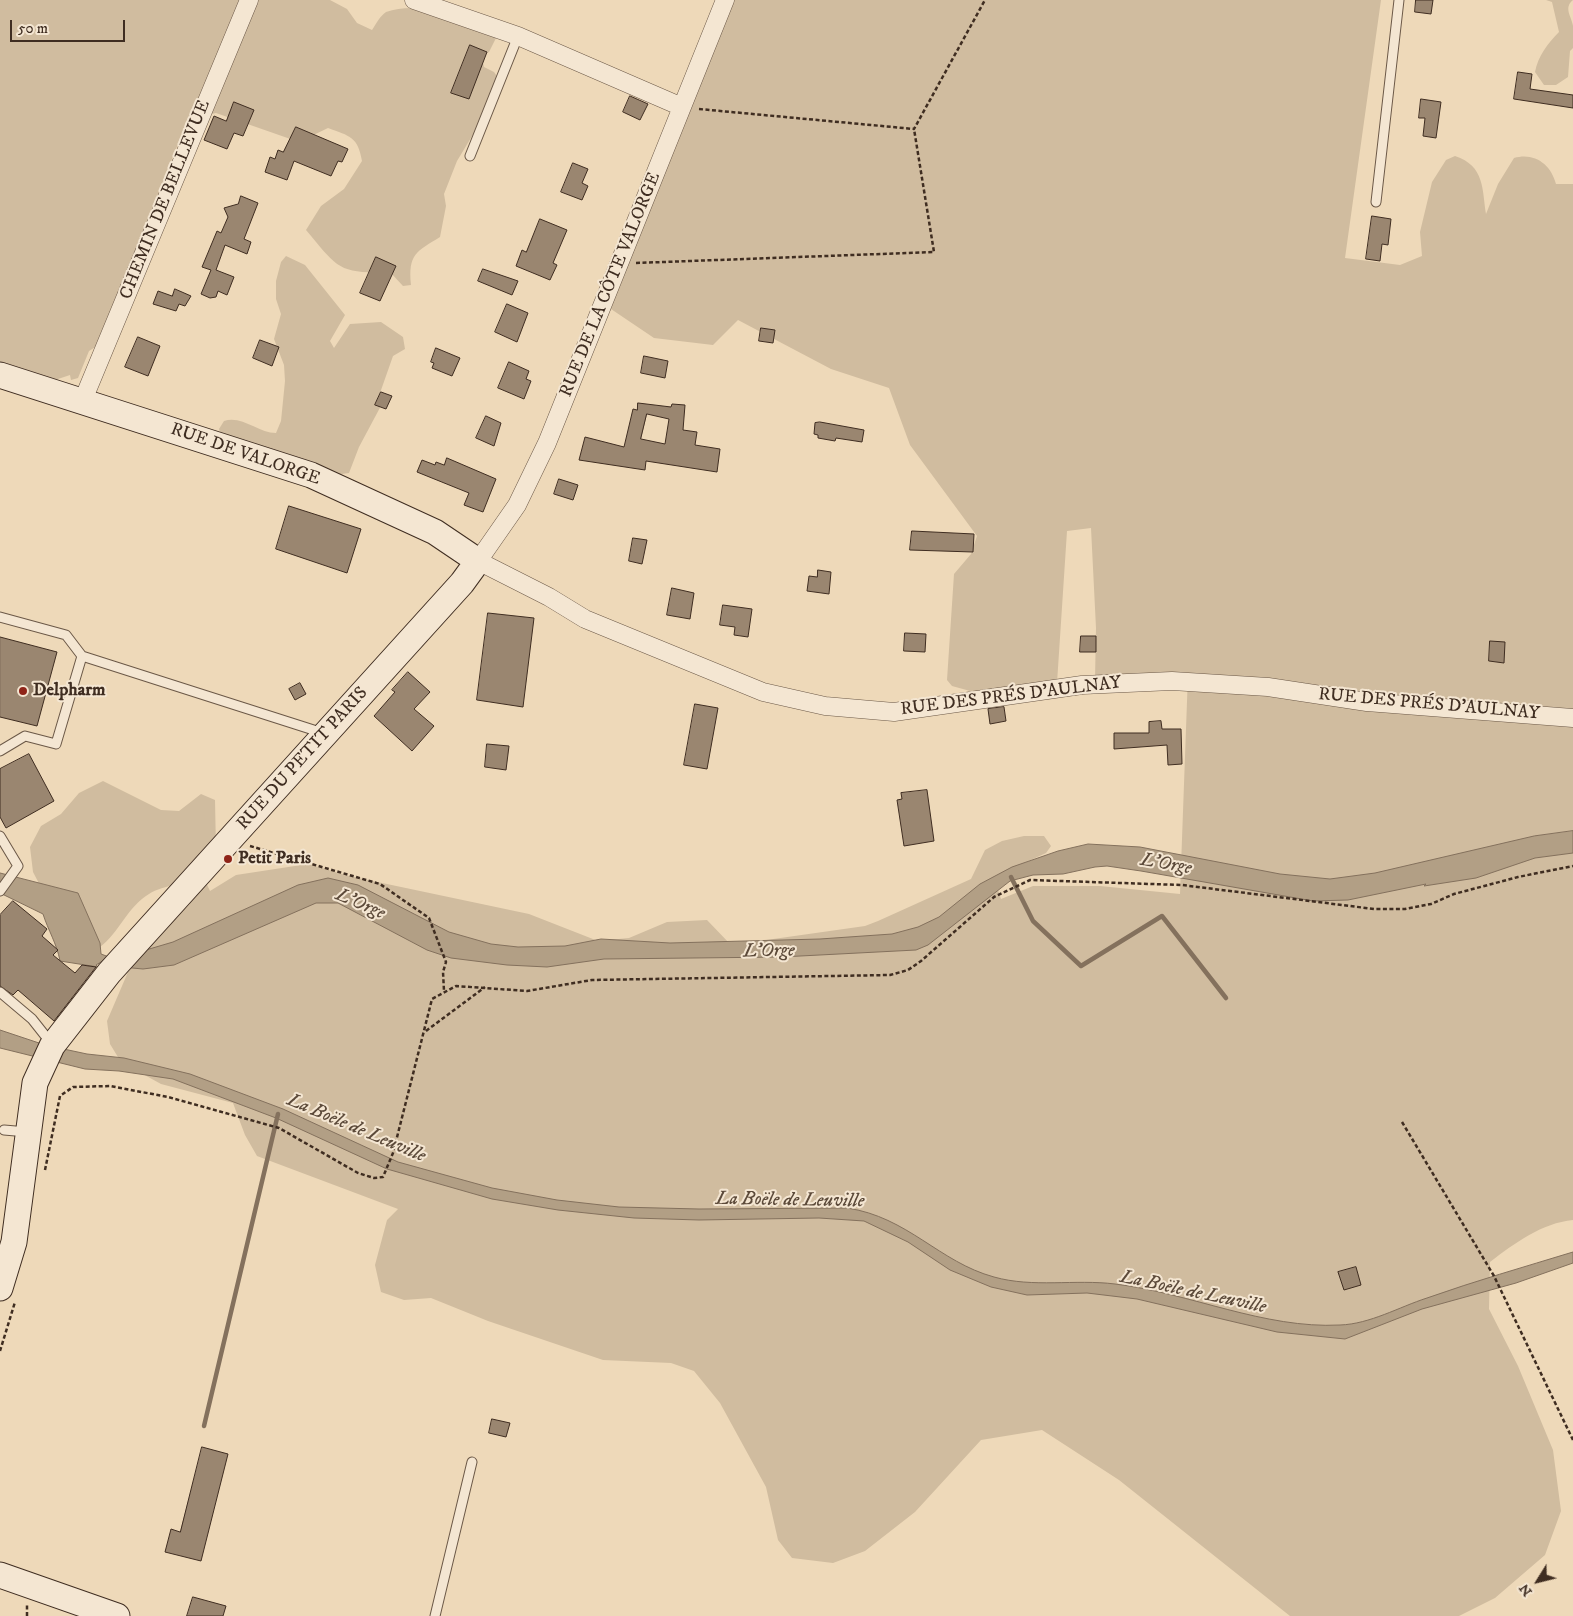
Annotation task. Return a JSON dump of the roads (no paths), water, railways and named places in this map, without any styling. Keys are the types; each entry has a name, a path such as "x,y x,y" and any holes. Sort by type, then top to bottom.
{"street":[{"name":"CHEMIN DE BELLEVUE","path":"83,400 249,0"},
{"path":"414,0 518,36 682,108"},
{"name":"RUE DE LA CÔTE VALORGE","path":"478,562 507,523 539,460 620,264 725,0"},
{"name":"RUE DE VALORGE","path":"0,375 83,400 311,476 435,532 478,562"},
{"name":"RUE DES PRÉS D'AULNAY","path":"478,562 549,597 585,619 763,692 825,706 894,712 1082,685 1172,681 1268,687 1367,702 1573,718"},
{"name":"RUE DU PETIT PARIS","path":"47,1055 118,964 462,583 478,562"},
{"path":"8,1293 35,1083 47,1055"},
{"path":"0,1575 117,1616"}],"lane":[{"path":"1376,202 1399,0"},
{"path":"470,156 518,36"},
{"path":"0,617 66,635 82,656 326,734"},
{"path":"0,751 25,736 56,744 82,656"},
{"path":"0,836 18,866 0,891"},
{"path":"0,992 32,1019 47,1055"},
{"path":"4,1130 30,1132"},
{"path":"435,1616 472,1462"}],"water":[{"name":"L'Orge","path":"1573,831 1573,853 1535,858 1476,878 1424,886 1426,884 1348,900 1313,901 1107,866 1063,874 1033,875 1010,881 928,945 916,950 781,957 604,959 547,967 507,965 451,958 427,950 338,903 316,903 174,965 143,969 111,966 129,955 173,942 298,885 328,878 358,885 449,932 491,944 518,947 565,946 601,939 670,943 820,939 892,934 918,927 939,917 980,884 1012,867 1058,851 1088,844 1140,847 1280,874 1330,879 1375,873 1534,836"},
{"path":"0,873 78,893 100,943 101,954 109,957 96,965 98,967 60,961 43,914 0,893"},
{"path":"0,1030 45,1045 87,1054 124,1058 190,1074 283,1109 398,1162 492,1188 557,1200 619,1207 699,1209 847,1208 888,1220 956,1261 994,1277 1039,1283 1085,1282 1115,1284 1171,1295 1283,1322 1340,1325 1362,1322 1463,1286 1573,1252 1573,1263 1516,1283 1422,1309 1345,1339 1277,1332 1137,1299 1087,1293 1027,1295 991,1287 950,1270 908,1242 864,1221 819,1218 699,1220 634,1218 558,1210 492,1199 387,1169 276,1118 173,1079 119,1071 85,1069 0,1048"}],"waterway":[{"path":"1011,877 1033,921 1081,966 1162,916 1226,998"},
{"name":"La Boële de Leuville","path":"204,1426 278,1114"}],"place":[{"name":"Delpharm","path":"23,691"},
{"name":"Petit Paris","path":"228,859"}]}
